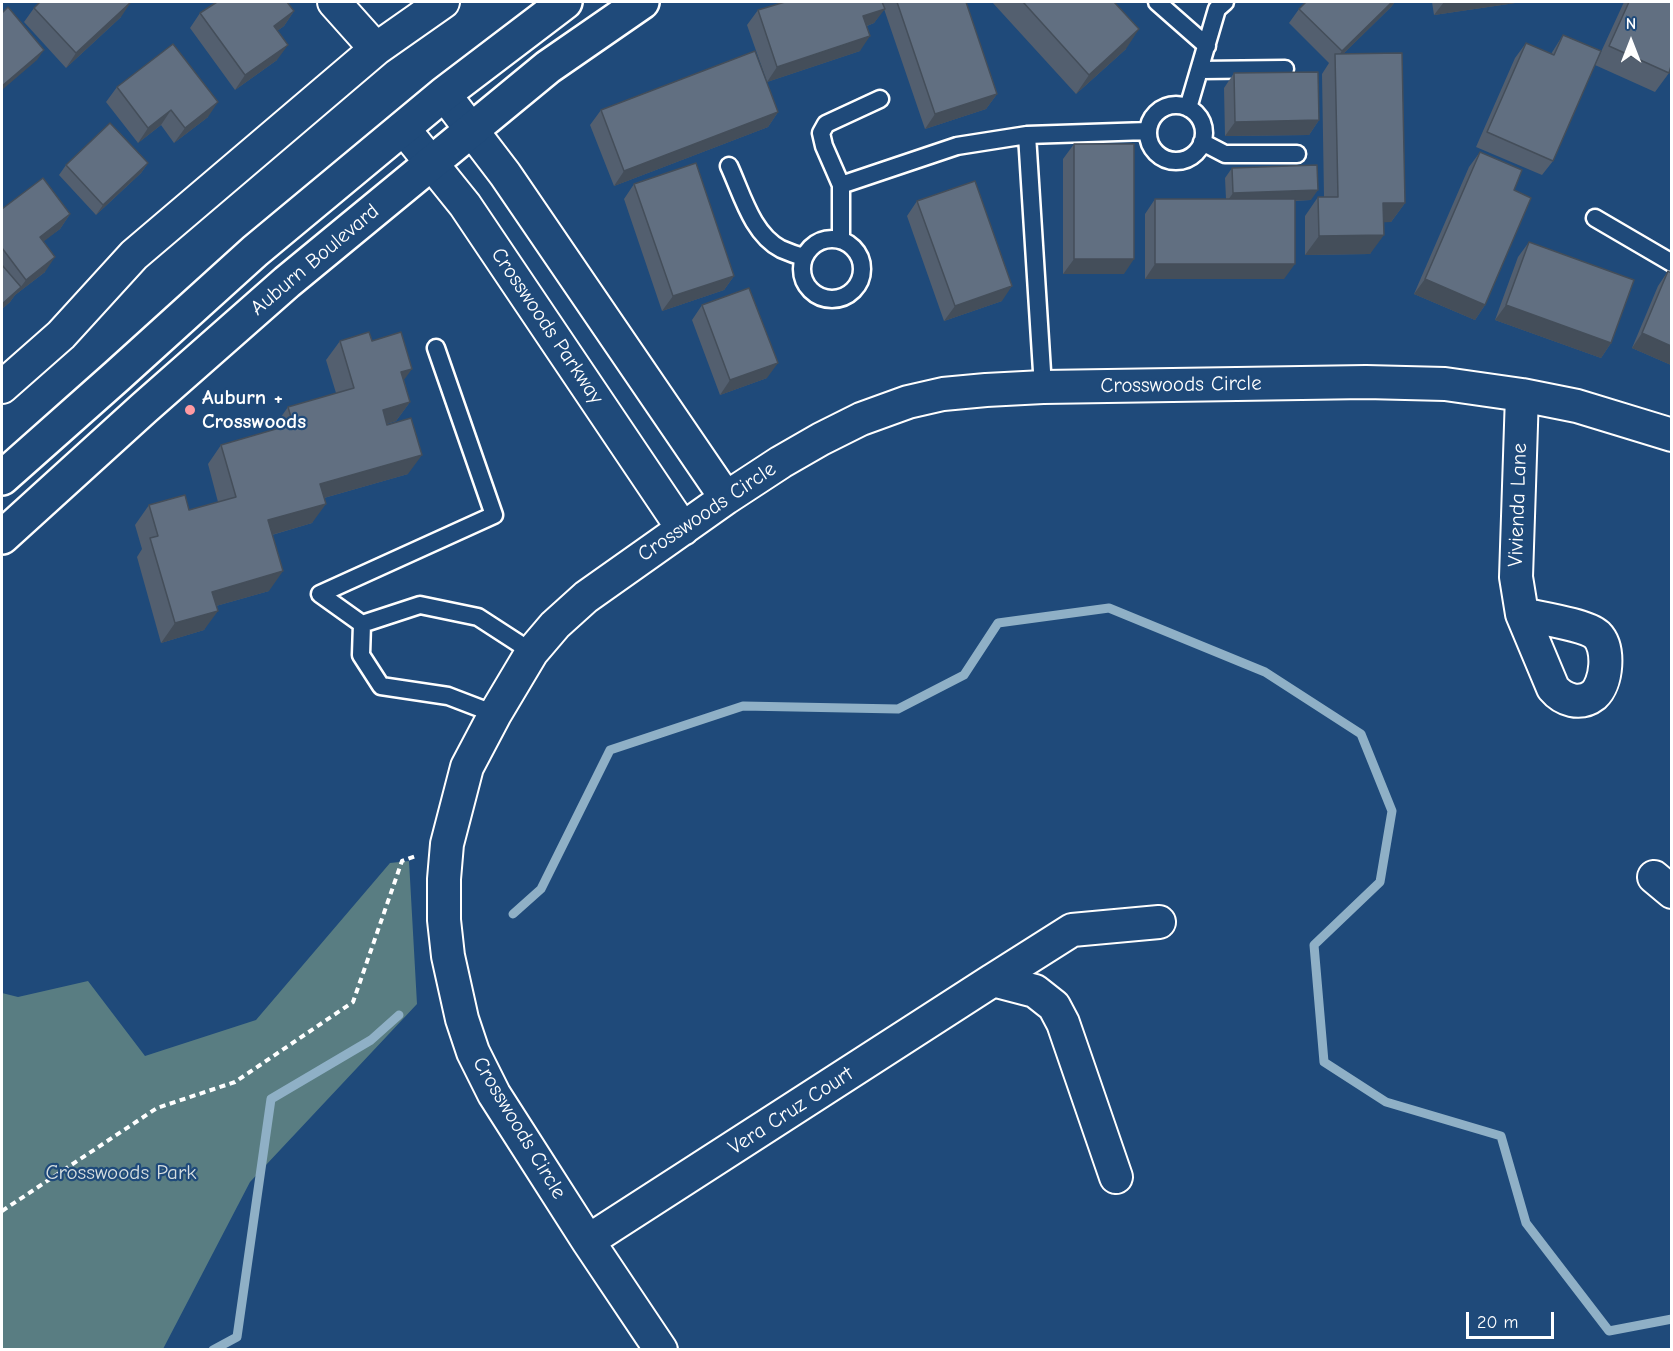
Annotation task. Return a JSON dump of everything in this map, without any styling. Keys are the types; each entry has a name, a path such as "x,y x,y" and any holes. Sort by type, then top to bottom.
{"main road":[{"name":"Auburn Boulevard","path":"2,478 255,251 444,94 565,2"},
{"name":"Auburn Boulevard","path":"2,537 286,282 548,67 642,2"}],"street":[{"path":"334,2 376,49"},
{"path":"2,387 61,335 134,255 376,49 443,2"},
{"path":"444,94 505,174 726,498"},
{"name":"Crosswoods Parkway","path":"403,128 465,205 683,529"},
{"name":"Crosswoods Circle","path":"661,1350 494,1094 472,1052 448,956 444,920 447,844 467,767 532,652 555,625 586,597 781,462 861,418 908,402 943,394 1043,387 1378,382 1445,384 1522,395 1577,406 1671,435"},
{"name":"Vivienda Lane","path":"1522,395 1516,577 1522,614"},
{"name":"Vera Cruz Court","path":"588,1241 1072,930 1160,922"},
{"path":"993,980 1035,992 1054,1006 1063,1023 1116,1177"}],"lane":[{"path":"1157,2 1207,46"},
{"path":"1188,108 1217,9 1225,2"},
{"path":"1200,70 1285,69"},
{"path":"841,240 841,185 824,146 821,133 826,124 880,99"},
{"path":"1175,105 1188,108 1198,117 1204,129 1202,142 1195,153 1184,160 1170,161 1158,155 1149,144 1148,131 1152,118 1162,109 1175,105"},
{"path":"841,185 957,146 1027,135 1148,131"},
{"path":"1027,135 1043,387"},
{"path":"1202,142 1225,154 1296,153"},
{"path":"729,166 755,224 780,249 803,257"},
{"path":"1595,218 1671,263"},
{"path":"826,239 841,240 854,249 862,263 861,279 852,292 837,299 820,298 807,288 801,273 803,257 812,245 826,239"},
{"path":"362,624 320,594 494,514 436,348"},
{"path":"362,624 420,605 478,617 532,652"},
{"path":"362,624 361,655 381,686 448,696 495,714"}],"path":[{"path":"2,1211 157,1108 235,1082 353,1002 402,861"}],"green space":[{"name":"Crosswoods Park","path":"409,861 417,1004 250,1182 163,1349 2,1349 2,993 18,997 88,981 145,1056 256,1020 390,863"}],"building":[{"path":"40,2 131,2 76,53 34,8"},
{"path":"217,2 287,2 294,11 274,26 288,45 245,75 200,13"},
{"path":"785,2 882,2 885,9 863,16 870,36 777,67 758,10"},
{"path":"897,2 966,2 997,94 935,114"},
{"path":"1023,2 1114,2 1139,29 1089,75"},
{"path":"1306,2 1392,2 1342,51 1299,9"},
{"path":"1629,2 1671,2 1671,66 1669,73 1609,46"},
{"path":"8,7 44,50 2,86 2,13"},
{"path":"1563,35 1601,51 1553,161 1487,132 1526,43 1554,55"},
{"path":"173,44 218,102 185,128 171,110 148,128 117,87"},
{"path":"755,51 778,112 624,171 601,110"},
{"path":"1402,53 1405,203 1383,203 1384,235 1319,236 1318,197 1338,197 1335,54"},
{"path":"1318,72 1319,120 1235,122 1234,73"},
{"path":"110,123 148,163 103,205 66,165"},
{"path":"1074,144 1134,144 1134,259 1074,259"},
{"path":"1480,152 1522,170 1514,190 1531,198 1485,305 1425,279"},
{"path":"696,163 734,276 673,296 634,184"},
{"path":"1317,165 1318,190 1233,193 1232,168"},
{"path":"43,178 70,214 40,237 55,257 26,280 2,248 2,209"},
{"path":"975,181 1012,286 955,306 917,201"},
{"path":"1155,199 1295,199 1295,264 1155,264"},
{"path":"1529,242 1634,280 1611,343 1506,305"},
{"path":"2,265 21,287 2,304"},
{"path":"1668,271 1671,273 1671,346 1642,333"},
{"path":"749,288 778,363 730,380 702,305"},
{"path":"369,332 372,341 401,332 412,369 401,372 410,402 383,410 387,425 411,418 422,455 320,484 326,504 268,520 283,571 212,592 218,611 175,623 150,538 158,536 149,505 185,495 189,510 236,497 221,445 293,424 288,407 354,388 340,341"}],"waterway":[{"path":"513,914 541,889 610,750 743,706 898,709 964,675 998,623 1109,608 1265,672 1361,734 1392,811 1380,882 1314,945 1324,1062 1386,1102 1501,1136 1526,1223 1609,1331 1672,1319"},
{"path":"213,1350 237,1337 271,1099 371,1040 399,1015"}],"place":[{"name":"Auburn + Crosswoods","path":"190,410"}]}
